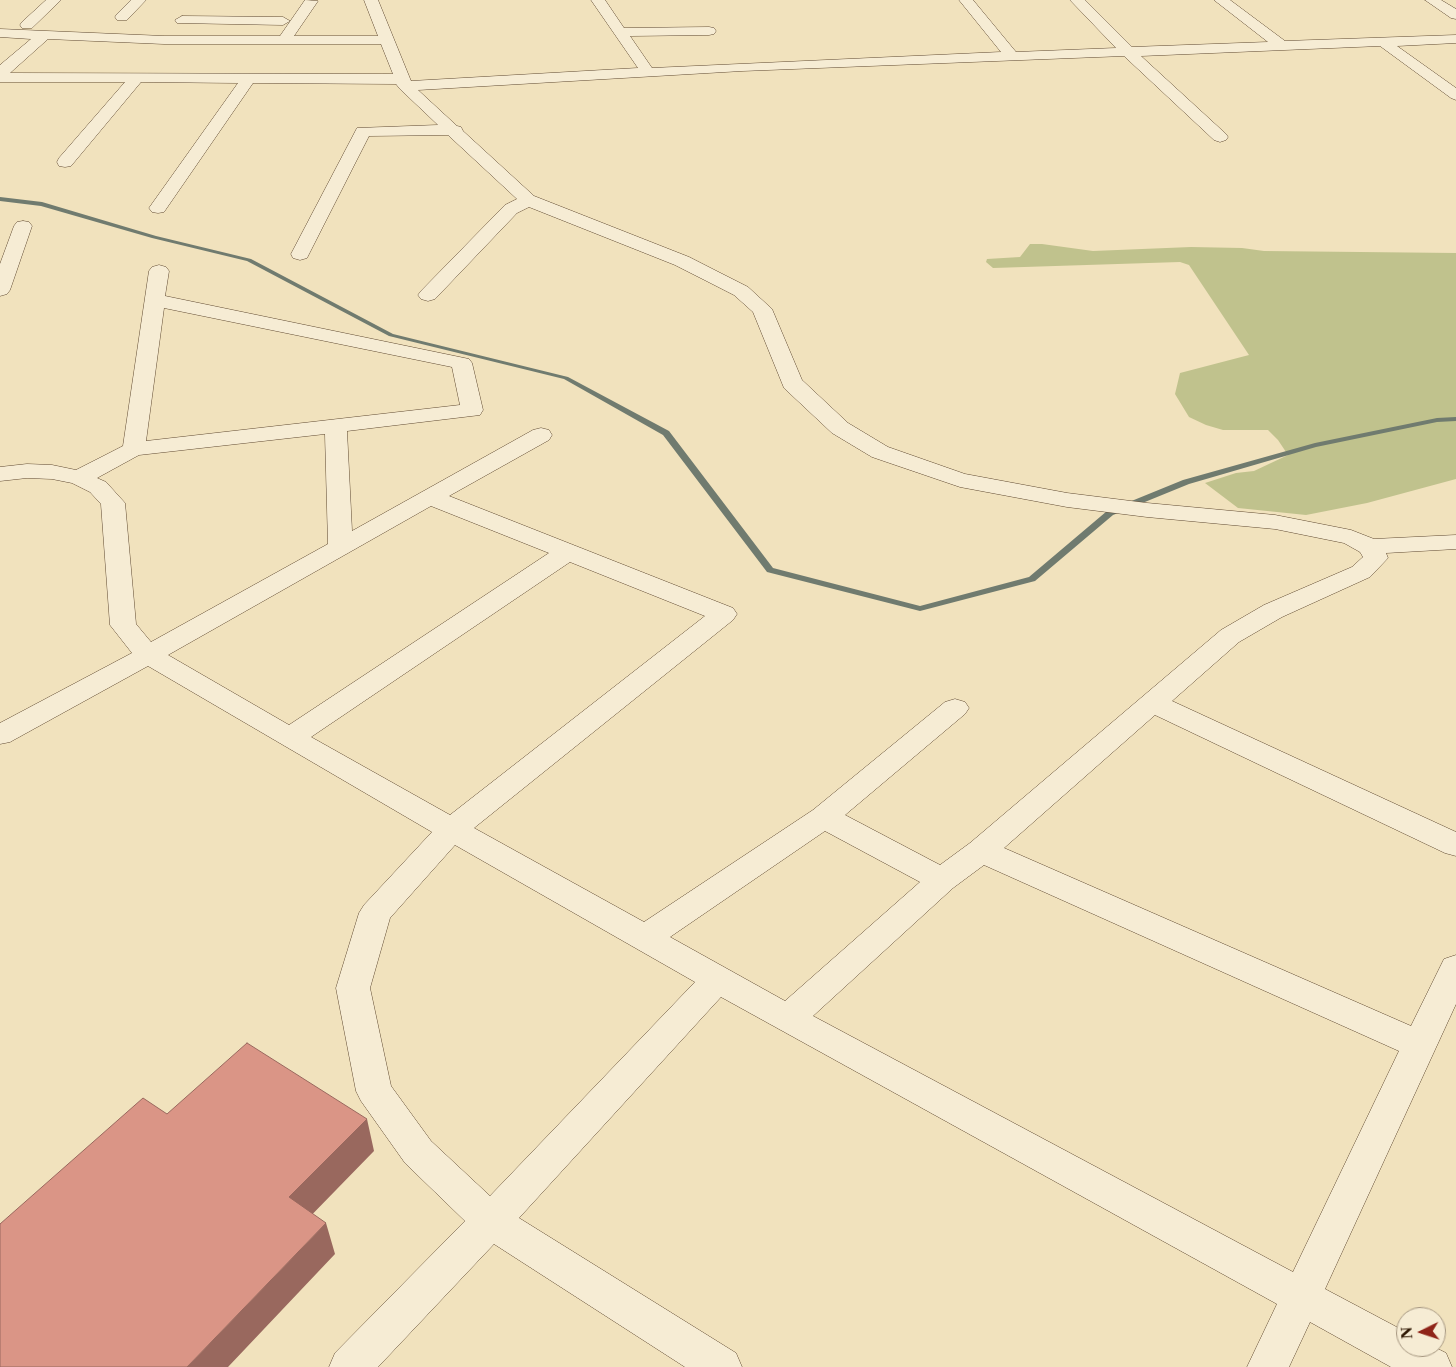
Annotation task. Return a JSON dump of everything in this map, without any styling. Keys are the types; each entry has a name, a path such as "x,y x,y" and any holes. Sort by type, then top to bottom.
{"street":[{"path":"27,25 54,0"},
{"path":"122,18 139,0"},
{"path":"371,0 404,83 528,200 682,261 740,290 762,309 792,383 840,428 880,452 892,458 960,480 1067,500 1275,522 1351,536 1370,547 1376,558 1361,572 1272,611 1230,636 981,850 942,880 788,1019"},
{"path":"598,0 648,72"},
{"path":"966,0 1012,56"},
{"path":"1077,0 1128,52 1220,137"},
{"path":"1221,0 1281,45"},
{"path":"1432,0 1456,16"},
{"path":"284,40 311,1"},
{"path":"164,40 194,7"},
{"path":"182,20 297,21"},
{"path":"620,32 710,31"},
{"path":"0,33 164,40 388,40"},
{"path":"0,73 44,35"},
{"path":"0,77 249,78 404,83 1012,56 1456,39"},
{"path":"1384,42 1456,95"},
{"path":"65,162 137,78"},
{"path":"158,208 249,78"},
{"path":"300,254 363,132 454,130"},
{"path":"428,295 511,209 528,200"},
{"path":"0,290 23,226"},
{"path":"134,449 159,271"},
{"path":"79,478 134,449 472,410 462,363 155,300"},
{"path":"336,426 340,547"},
{"path":"0,735 542,435"},
{"path":"0,474 52,472 79,478 98,487 113,503 123,625 148,654 451,830 788,1019 1431,1367"},
{"path":"430,497 724,614 451,830 375,913 353,988 374,1092 418,1152 491,1221 721,1367"},
{"path":"1370,547 1456,542"},
{"path":"290,738 568,552"},
{"path":"1152,703 1456,845"},
{"path":"646,938 824,817 955,708"},
{"path":"824,817 942,880"},
{"path":"981,850 1420,1045"},
{"path":"1268,1367 1456,968"},
{"path":"350,1367 491,1221 718,979"}],"green space":[{"path":"1030,244 1093,251 1191,247 1242,248 1264,251 1456,253 1456,479 1367,503 1306,515 1238,508 1205,483 1236,473 1254,471 1288,455 1278,440 1268,430 1223,430 1189,417 1175,394 1180,373 1249,355 1189,265 1180,262 993,268 986,262 987,259 1020,257"}],"building":[{"path":"247,1043 367,1119 289,1197 326,1223 187,1367 0,1367 0,1224 143,1098 167,1114"}],"waterway":[{"path":"0,199 42,204 154,237 249,260 391,335 566,378 666,433 770,570 920,609 1032,579 1110,513 1186,482 1315,445 1437,420 1456,419"}]}
